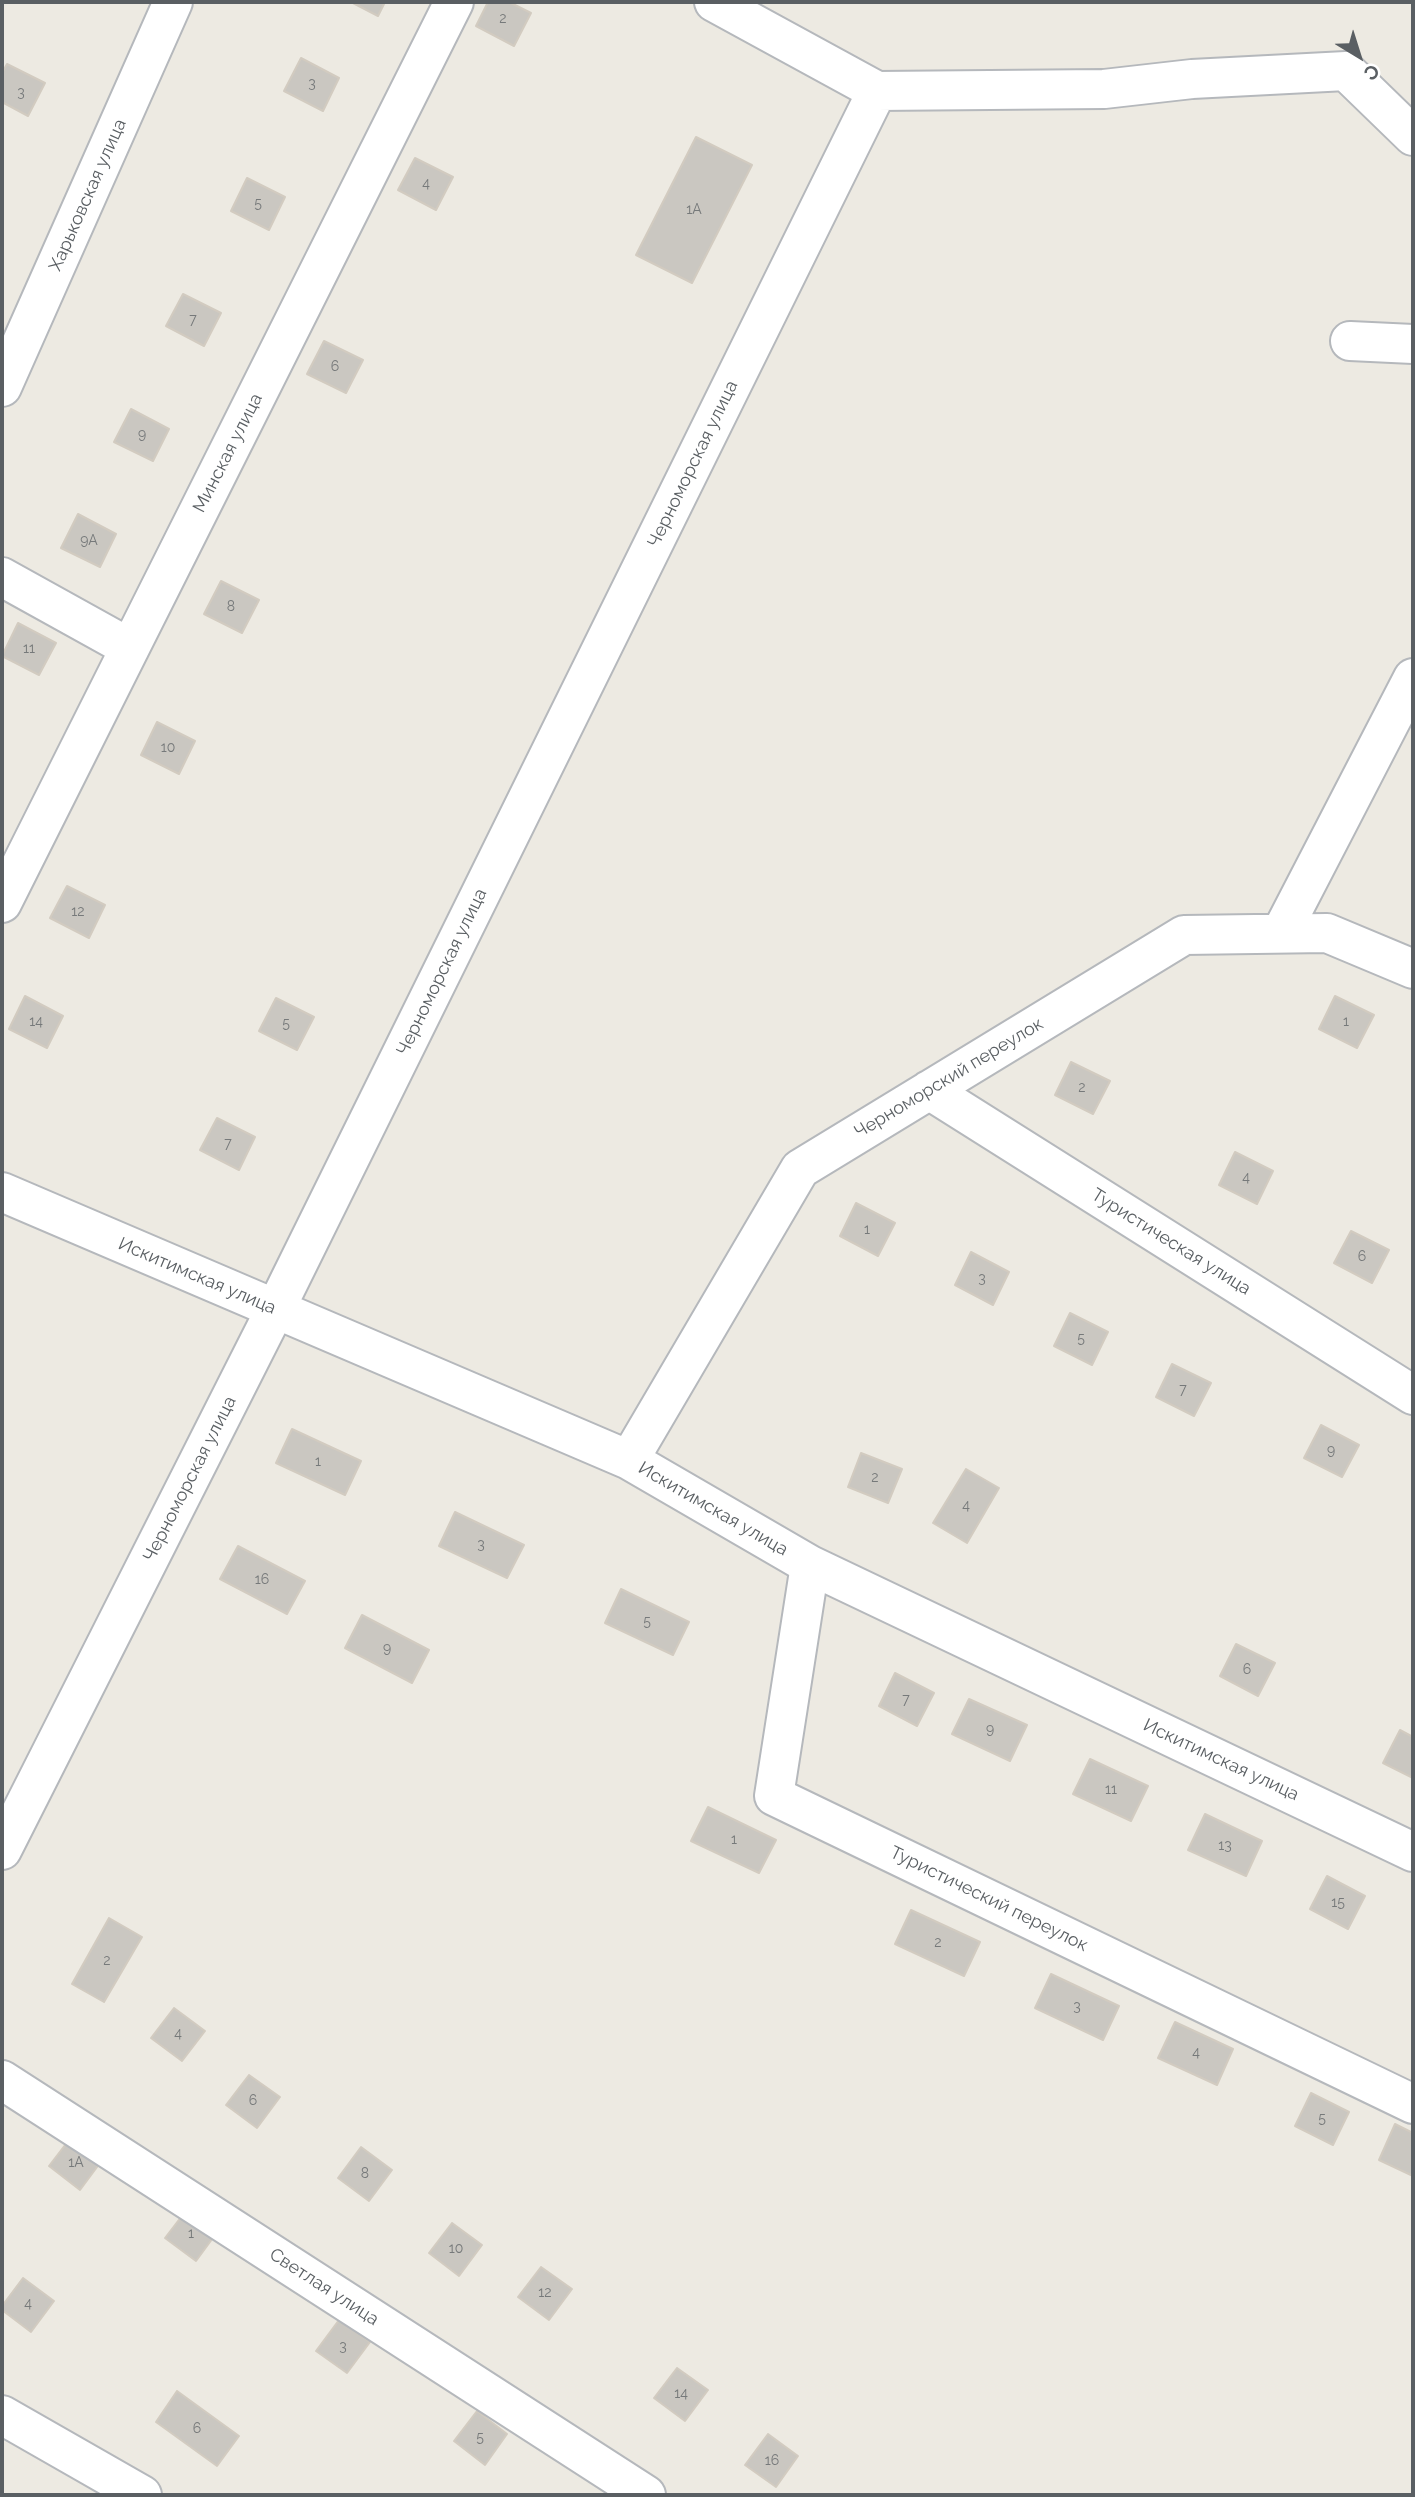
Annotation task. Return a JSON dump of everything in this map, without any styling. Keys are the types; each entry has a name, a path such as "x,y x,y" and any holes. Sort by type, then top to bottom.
{"street":[{"name":"Харьковская улица","path":"2,387 173,2"},
{"name":"Минская улица","path":"2,903 454,2"},
{"path":"714,2 877,91 1104,89 1192,79 1346,71 1413,136"},
{"name":"Черноморская улица","path":"2,1850 275,1310 877,91"},
{"path":"1350,341 1413,344"},
{"path":"2,577 130,648"},
{"path":"1281,933 1413,678"},
{"name":"Черноморский переулок","path":"629,1460 800,1169 1184,935 1327,933 1410,961"},
{"name":"Туристическая улица","path":"929,1090 1413,1395"},
{"name":"Искитимская улица","path":"2,1192 629,1460 810,1565 1413,1852"},
{"name":"Туристический переулок","path":"810,1565 774,1796 1413,2105"},
{"name":"Светлая улица","path":"2,2080 646,2495"},
{"path":"2,2415 142,2495"}],"building":[{"path":"351,2 385,2 378,16"},
{"path":"488,2 509,2 531,13 514,46 476,26"},
{"path":"301,58 339,78 323,111 284,91"},
{"path":"7,64 45,83 28,116 2,102 2,73"},
{"path":"696,137 752,165 692,283 636,255"},
{"path":"415,158 453,177 436,210 398,190"},
{"path":"247,178 285,197 269,230 231,211"},
{"path":"183,294 221,313 204,346 166,326"},
{"path":"324,341 363,360 346,393 307,374"},
{"path":"131,409 169,429 153,461 114,442"},
{"path":"78,514 116,534 100,567 61,548"},
{"path":"221,581 259,600 242,633 204,614"},
{"path":"18,623 56,643 39,675 2,656"},
{"path":"157,722 195,741 179,774 141,755"},
{"path":"67,886 105,905 89,938 50,918"},
{"path":"25,996 63,1016 47,1048 9,1029"},
{"path":"1335,996 1374,1015 1357,1048 1319,1029"},
{"path":"276,998 314,1017 297,1050 259,1031"},
{"path":"1071,1062 1110,1081 1093,1114 1055,1095"},
{"path":"217,1118 255,1137 239,1170 200,1150"},
{"path":"1235,1152 1273,1171 1257,1204 1219,1185"},
{"path":"856,1203 895,1223 878,1256 840,1236"},
{"path":"1351,1231 1389,1250 1372,1283 1334,1263"},
{"path":"971,1252 1009,1272 993,1305 955,1285"},
{"path":"1070,1313 1108,1332 1092,1365 1054,1346"},
{"path":"1172,1364 1211,1383 1194,1416 1156,1397"},
{"path":"1321,1425 1359,1445 1342,1477 1304,1458"},
{"path":"292,1429 361,1461 345,1495 276,1463"},
{"path":"861,1453 902,1469 888,1503 848,1487"},
{"path":"966,1469 999,1488 967,1543 933,1523"},
{"path":"455,1512 524,1545 507,1578 439,1546"},
{"path":"238,1546 305,1581 287,1614 220,1579"},
{"path":"621,1589 689,1622 673,1655 605,1623"},
{"path":"362,1615 429,1650 412,1683 345,1648"},
{"path":"1236,1644 1275,1663 1258,1696 1220,1676"},
{"path":"895,1673 934,1693 917,1726 879,1706"},
{"path":"969,1699 1027,1725 1010,1761 952,1734"},
{"path":"1400,1730 1413,1737 1413,1778 1383,1763"},
{"path":"1090,1759 1148,1786 1131,1821 1073,1794"},
{"path":"708,1807 776,1840 759,1873 691,1841"},
{"path":"1205,1814 1262,1841 1246,1876 1188,1850"},
{"path":"1327,1876 1365,1896 1348,1929 1310,1909"},
{"path":"911,1910 980,1942 964,1976 895,1944"},
{"path":"109,1918 142,1937 104,2002 72,1984"},
{"path":"1051,1974 1119,2006 1103,2040 1035,2008"},
{"path":"174,2008 205,2031 182,2061 151,2038"},
{"path":"1175,2022 1233,2049 1217,2085 1158,2058"},
{"path":"249,2075 280,2097 257,2128 226,2105"},
{"path":"1311,2093 1349,2112 1333,2145 1295,2126"},
{"path":"1395,2124 1413,2133 1413,2176 1379,2160"},
{"path":"72,2136 103,2159 80,2190 49,2166"},
{"path":"361,2147 392,2170 369,2201 338,2178"},
{"path":"188,2208 218,2231 196,2261 165,2238"},
{"path":"452,2223 482,2245 459,2276 429,2253"},
{"path":"541,2267 572,2289 549,2320 518,2297"},
{"path":"23,2278 54,2301 31,2332 2,2310 2,2306"},
{"path":"339,2320 370,2342 347,2373 316,2351"},
{"path":"677,2368 708,2390 685,2421 654,2398"},
{"path":"177,2391 239,2436 217,2466 156,2422"},
{"path":"477,2411 507,2434 485,2465 454,2441"},
{"path":"768,2434 798,2456 776,2487 745,2465"}]}
